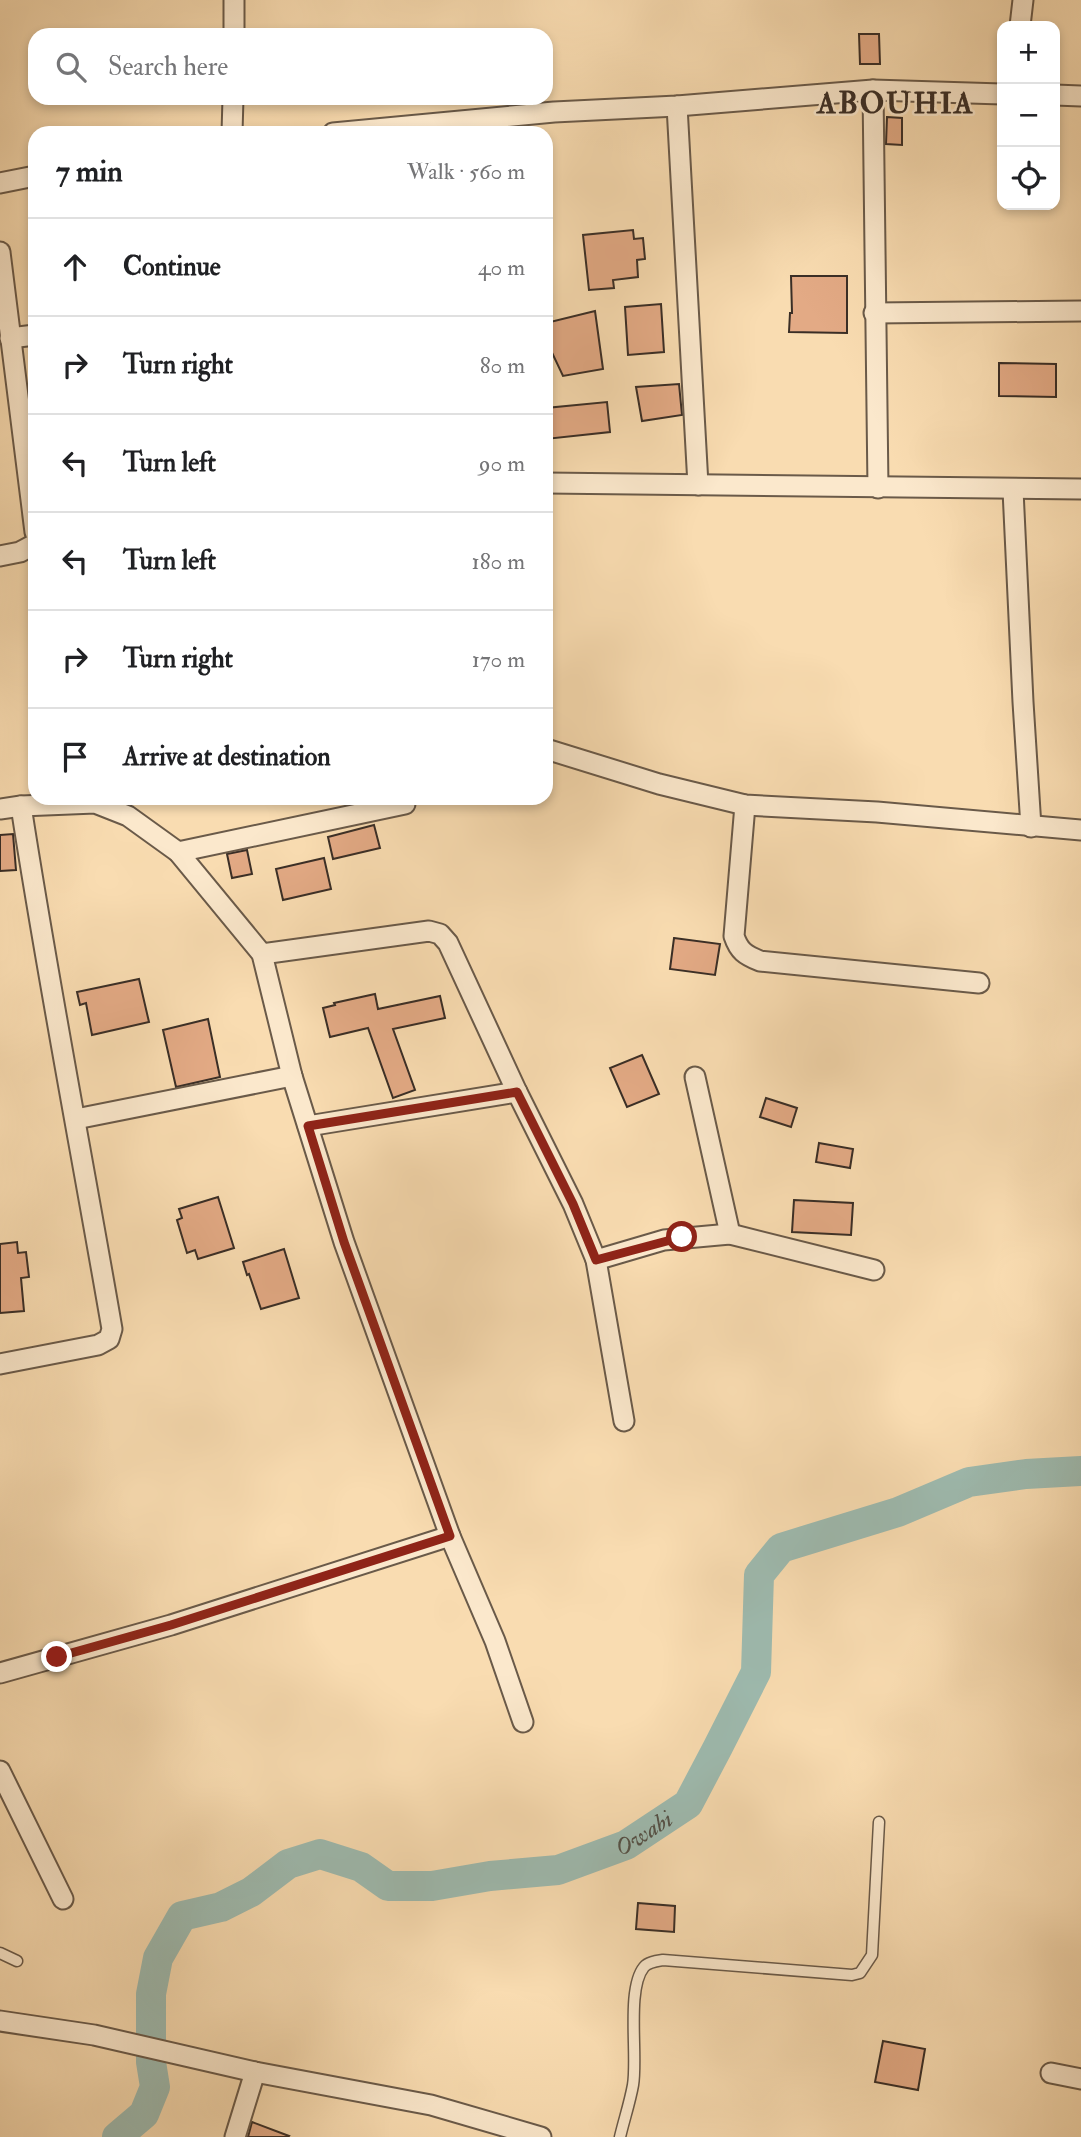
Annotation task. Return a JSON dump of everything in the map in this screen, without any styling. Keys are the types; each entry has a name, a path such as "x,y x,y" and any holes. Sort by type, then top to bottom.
{"street":[{"path":"234,0 234,28"},
{"path":"1021,21 1023,0"},
{"path":"464,126 554,112 677,106 873,90 997,94"},
{"path":"873,90 878,488"},
{"path":"1060,95 1081,96"},
{"path":"232,126 233,105"},
{"path":"677,106 698,485"},
{"path":"0,183 28,177"},
{"path":"0,253 28,478"},
{"path":"874,313 1081,311"},
{"path":"10,338 28,336"},
{"path":"553,482 1081,489"},
{"path":"1013,490 1031,827"},
{"path":"0,556 28,548"},
{"path":"553,751 659,784 745,805 877,812 1081,830"},
{"path":"0,809 35,805"},
{"path":"104,805 128,816 178,852 262,954 292,1076 344,1242 450,1536 495,1641 523,1721"},
{"path":"178,852 400,805"},
{"path":"745,805 734,936 743,953 760,961 979,983"},
{"path":"0,1364 99,1345 109,1339 112,1329 76,1119 46,968 20,806"},
{"path":"262,954 429,931 440,934 448,943 517,1092 573,1204 596,1260 624,1421"},
{"path":"76,1119 292,1076"},
{"path":"695,1076 730,1234"},
{"path":"308,1126 517,1092"},
{"path":"596,1260 664,1240 730,1234 874,1270"},
{"path":"0,1673 171,1625 450,1536"},
{"path":"0,1771 63,1899"},
{"path":"0,2021 94,2035 255,2072 431,2105 541,2137"},
{"path":"235,2137 255,2072"},
{"path":"1051,2073 1081,2079"}],"lane":[{"path":"620,2137 633,2084 636,1989 642,1969 646,1965 663,1960 852,1975 860,1973 873,1955 879,1822"},
{"path":"0,1954 17,1961"}],"building":[{"path":"859,34 879,34 880,64 860,64"},
{"path":"887,117 902,118 902,145 886,144"},
{"path":"633,230 634,239 643,238 645,259 637,260 638,277 613,280 614,288 589,290 583,235"},
{"path":"791,276 847,276 847,333 789,332 792,313"},
{"path":"661,304 664,352 628,355 625,307"},
{"path":"595,311 603,369 563,376 553,355 553,321"},
{"path":"999,363 1056,364 1056,397 999,396"},
{"path":"679,384 682,415 642,421 636,387"},
{"path":"607,402 610,432 553,438 553,407"},
{"path":"374,825 380,848 333,859 328,837"},
{"path":"13,834 16,870 0,871 0,835"},
{"path":"247,850 252,874 232,878 227,854"},
{"path":"324,858 331,889 283,900 276,869"},
{"path":"674,938 720,944 715,975 670,969"},
{"path":"139,979 149,1022 92,1035 86,1003 80,1005 77,992"},
{"path":"375,994 378,1009 440,996 445,1018 393,1029 415,1090 393,1098 368,1028 330,1037 323,1008"},
{"path":"208,1019 220,1077 176,1087 163,1030"},
{"path":"642,1055 659,1094 627,1107 610,1068"},
{"path":"766,1098 797,1108 791,1127 760,1117"},
{"path":"819,1143 853,1149 850,1168 816,1162"},
{"path":"218,1197 234,1248 198,1259 195,1250 187,1253 177,1220 182,1218 179,1209"},
{"path":"794,1200 853,1203 851,1235 792,1232"},
{"path":"17,1242 18,1253 26,1252 29,1277 21,1278 24,1311 0,1313 0,1244"},
{"path":"284,1249 299,1298 261,1309 243,1262"},
{"path":"638,1903 675,1906 674,1932 636,1929"},
{"path":"883,2041 925,2049 918,2090 875,2082"},
{"path":"252,2122 289,2136 248,2137"}],"waterway":[{"name":"Owabi","path":"117,2137 144,2114 155,2087 151,2062 151,1994 158,1958 182,1916 221,1907 251,1892 288,1864 320,1854 361,1867 388,1886 432,1886 490,1876 558,1870 626,1845 688,1804 718,1747 756,1672 759,1575 781,1548 898,1512 969,1482 1026,1474 1081,1471"}],"district":[{"name":"ABOUHIA","path":"896,103"}],"route":[{"path":"57,1657 171,1625 450,1536 344,1242 308,1126 517,1092 573,1204 596,1260 682,1237"}]}
